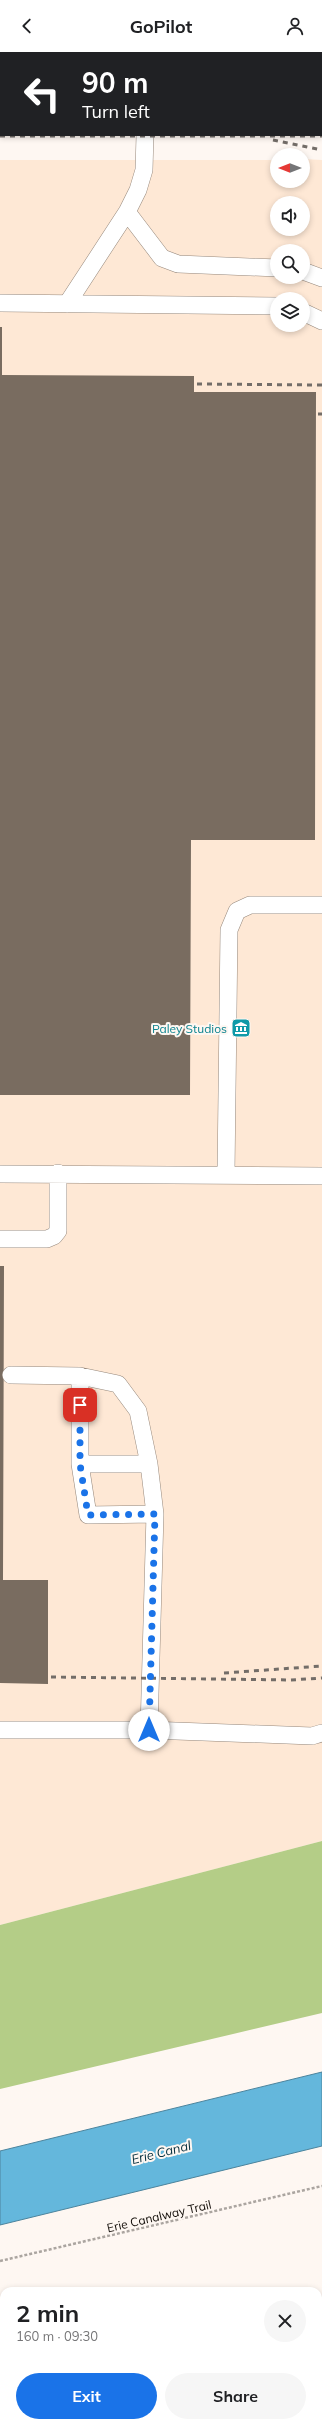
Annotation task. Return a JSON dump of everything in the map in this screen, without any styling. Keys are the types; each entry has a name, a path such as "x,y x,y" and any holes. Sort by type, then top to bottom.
{"street":[{"path":"67,304 126,212 141,181 145,143"},
{"path":"126,212 162,258 178,264 270,268"},
{"path":"310,274 322,278"},
{"path":"0,303 270,306"},
{"path":"310,315 322,321"},
{"path":"226,1174 229,930 236,911 250,905 322,905"},
{"path":"0,1238 47,1239 54,1236 58,1231 58,1173"},
{"path":"0,1174 226,1174 322,1176"},
{"path":"11,1375 80,1376 118,1384 138,1411 149,1464 155,1514 149,1730"},
{"path":"80,1376 80,1464 88,1515 155,1514"},
{"path":"80,1464 149,1464"},
{"path":"0,1730 149,1730 312,1736 322,1733"}],"path":[{"name":"Erie Canalway Trail","path":"0,2261 322,2186"}],"shaded area":[{"path":"310,159 322,160 322,1841 0,1925 0,160 270,160 270,188 310,188"}],"green space":[{"path":"322,1841 322,2013 0,2089 0,1925"}],"water":[{"name":"Erie Canal","path":"322,2072 322,2146 0,2225 0,2151"}],"building":[{"path":"0,327 2,327 2,375 194,376 194,392 316,392 315,840 191,840 190,1095 0,1095"},
{"path":"0,1266 4,1266 3,1580 48,1580 48,1684 0,1683"}],"railway":[{"path":"0,136 322,136"},
{"path":"273,140 322,150"},
{"path":"197,384 322,385"},
{"path":"224,1673 322,1666"},
{"path":"51,1677 291,1680 322,1678"}],"place":[{"name":"Paley Studios","path":"241,1028"}],"route":[{"path":"80,1405 80,1464 88,1515 155,1514 149,1730"}]}
